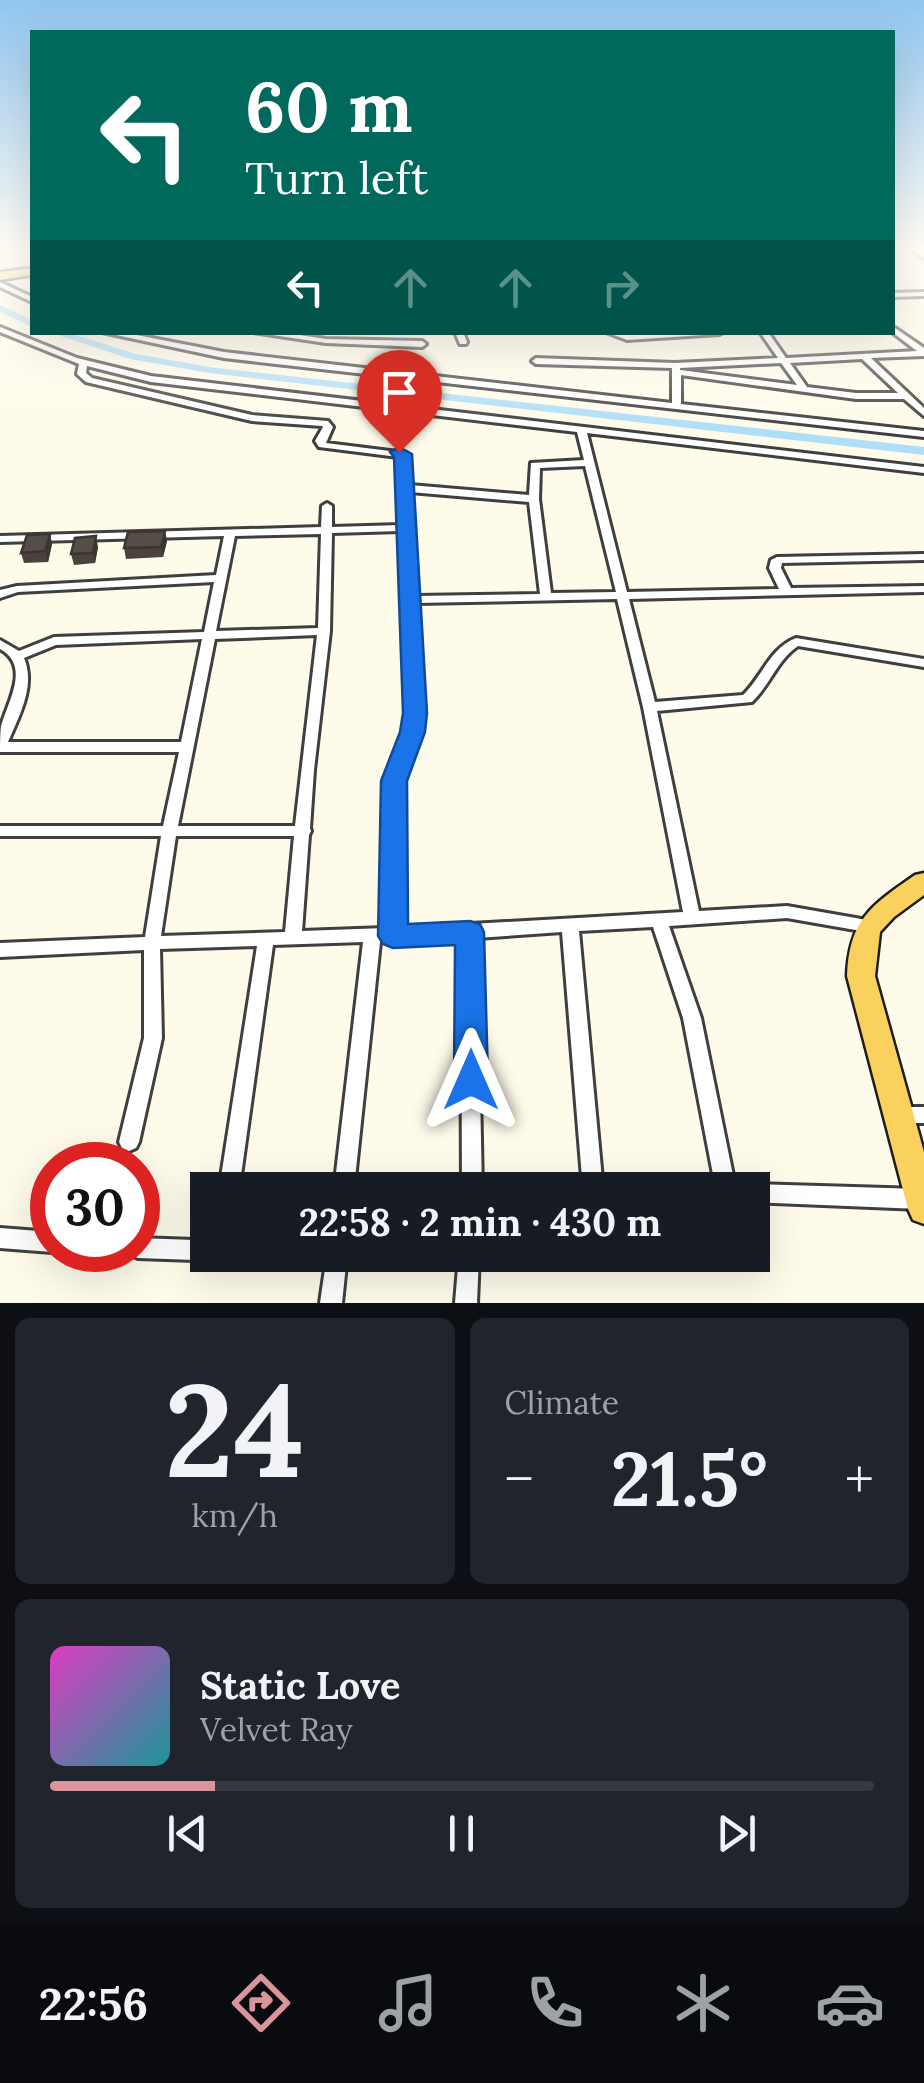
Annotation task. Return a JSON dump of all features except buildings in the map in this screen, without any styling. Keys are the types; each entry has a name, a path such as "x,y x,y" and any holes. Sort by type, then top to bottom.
{"main road":[{"path":"922,1204 910,1115 860,976 860,946 867,926 924,882"}],"street":[{"path":"0,329 83,364 191,385 924,470"},
{"path":"895,330 924,352"},
{"path":"122,335 241,357 924,434"},
{"path":"298,335 422,344"},
{"path":"618,335 656,335"},
{"path":"766,335 804,388"},
{"path":"676,369 924,352"},
{"path":"863,355 924,413"},
{"path":"536,361 676,369 804,388 908,396"},
{"path":"83,364 80,371 84,378 252,418 325,424 328,427 322,444 403,454 415,713 394,781 393,936"},
{"path":"676,369 677,407"},
{"path":"581,429 650,708 692,917"},
{"path":"546,597 534,499 538,463 590,464"},
{"path":"405,488 534,499"},
{"path":"293,938 324,631 327,506"},
{"path":"0,539 408,528"},
{"path":"130,1142 153,1038 152,943 169,832 230,533"},
{"path":"786,592 775,568 777,560 924,557"},
{"path":"0,594 17,589 221,578"},
{"path":"409,600 924,590"},
{"path":"19,655 54,641 324,631"},
{"path":"650,708 746,699 755,693 780,652 796,642 924,663"},
{"path":"0,644 19,655 24,677 0,746 186,747"},
{"path":"0,831 304,831"},
{"path":"0,950 393,936 787,912 867,926"},
{"path":"659,921 692,1018 722,1172"},
{"path":"570,927 591,1172"},
{"path":"470,932 472,1172"},
{"path":"346,1172 372,936"},
{"path":"232,1172 266,940"},
{"path":"770,1195 922,1204"},
{"path":"0,1238 30,1240"},
{"path":"160,1249 190,1250"},
{"path":"331,1303 334,1272"},
{"path":"466,1303 468,1272"}],"waterway":[{"path":"2,309 30,323"},
{"path":"64,335 134,357 209,370 924,451"}],"route":[{"path":"399,452 403,454 408,528 415,713 394,781 393,936 470,932 471,1080"}]}
